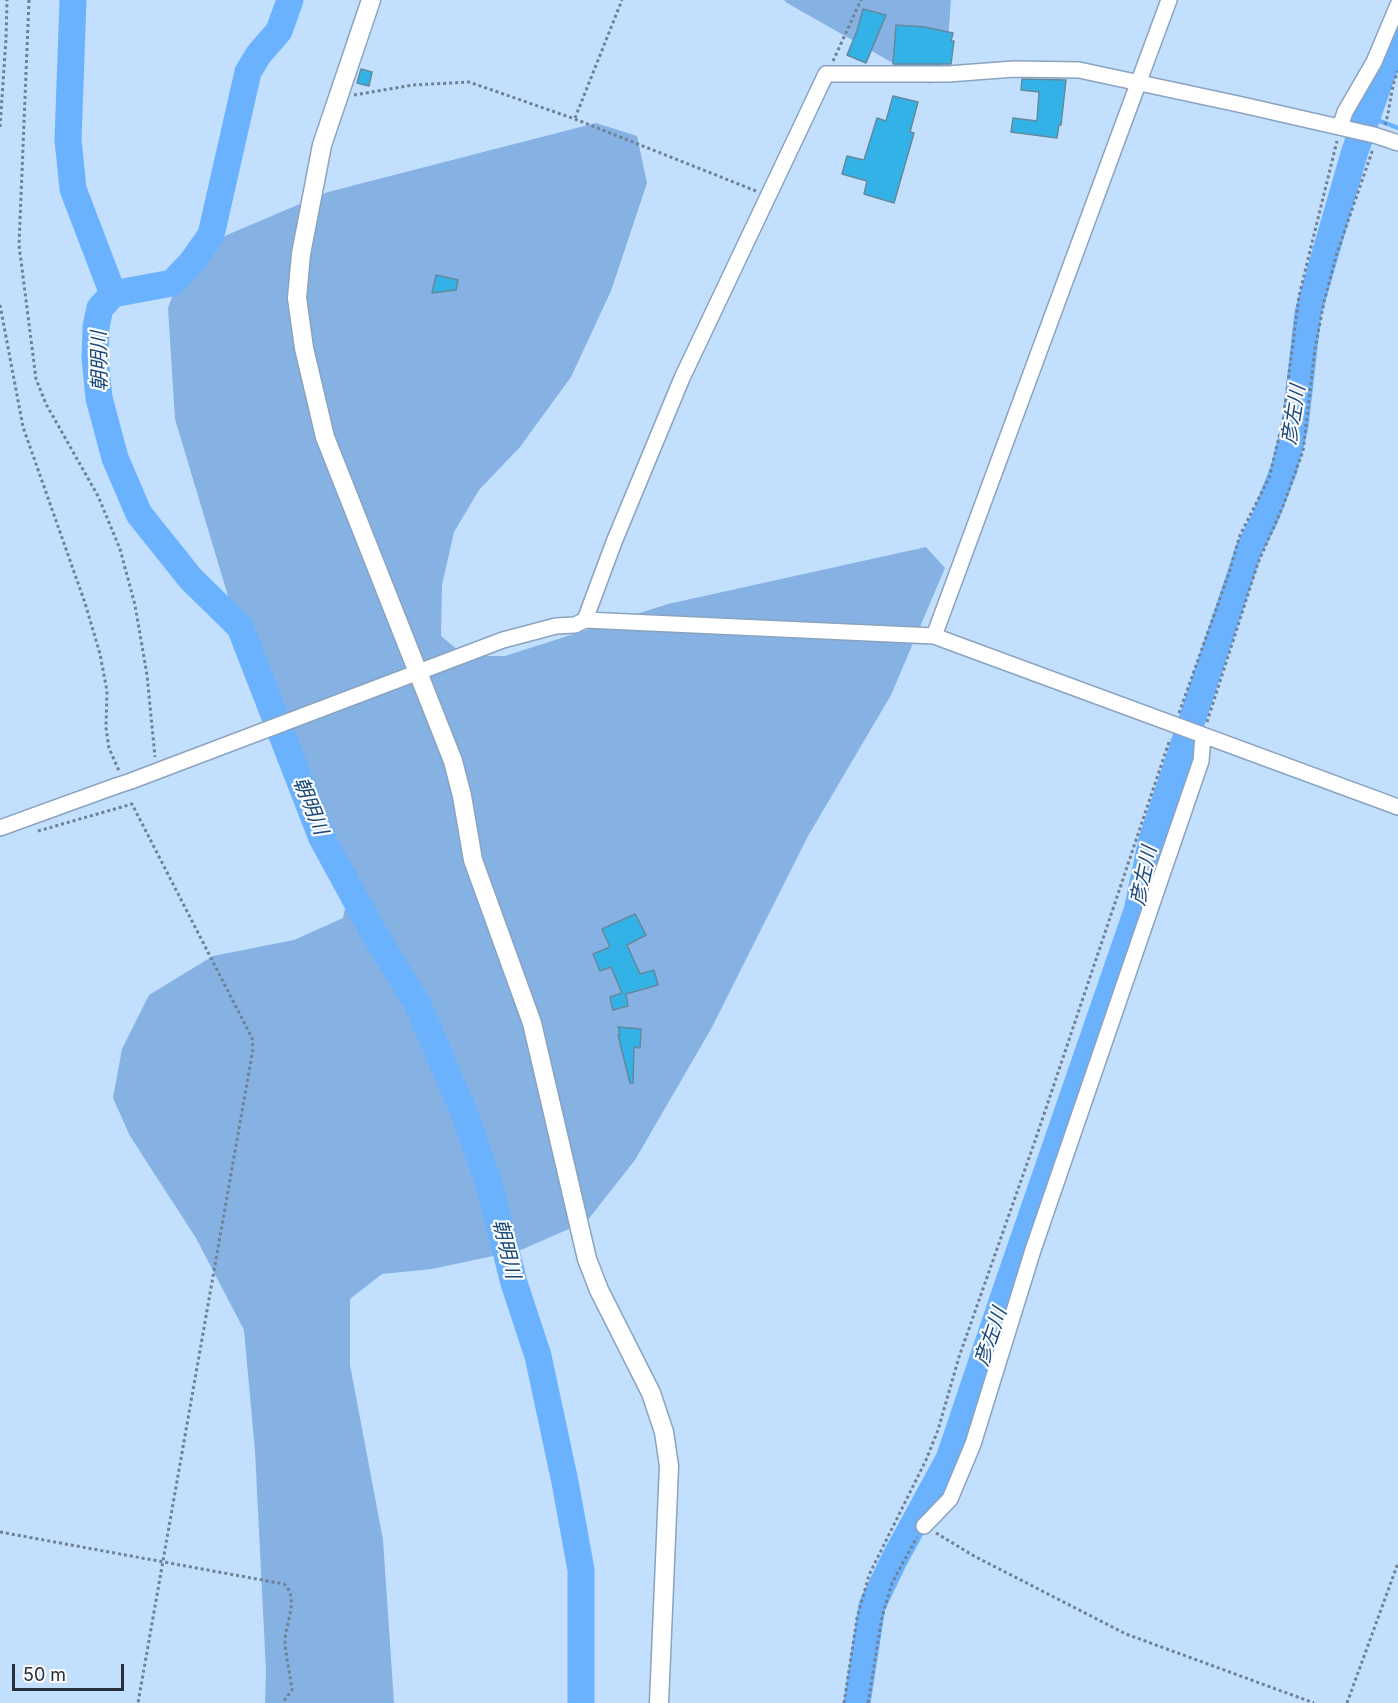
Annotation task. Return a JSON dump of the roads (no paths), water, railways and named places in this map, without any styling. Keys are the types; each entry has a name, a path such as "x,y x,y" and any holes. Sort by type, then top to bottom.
{"street":[{"path":"371,0 322,146 301,254 297,298 304,348 325,437 453,761 462,796 473,860 532,1023 587,1259 599,1290 651,1393 664,1432 669,1466 658,1703"},
{"path":"933,636 1169,0"},
{"path":"1345,129 1345,112 1374,62 1398,5"},
{"path":"585,620 614,542 682,378 826,74 948,74 1014,69 1079,70 1345,129 1380,134 1398,143"},
{"path":"0,828 523,633 575,624 585,620 933,636 1398,807"},
{"path":"924,1526 950,1498 973,1444 1034,1250 1201,761 1201,735"}],"waterway":[{"path":"73,0 68,140 73,189 113,294"},
{"name":"朝明川","path":"290,0 279,31 259,54 248,72 211,235 192,262 172,283 113,294 100,308 96,327 95,358 99,398 115,458 139,514 191,579 240,627 322,838 371,928 418,1005 465,1115 489,1184 514,1283 538,1356 565,1482 581,1570 581,1703"},
{"name":"彦左川","path":"857,1703 872,1606 894,1560 949,1459 1137,911 1152,840 1249,549 1265,518 1284,469 1295,426 1308,313 1355,151 1398,37"},
{"path":"1367,116 1398,128"}]}
